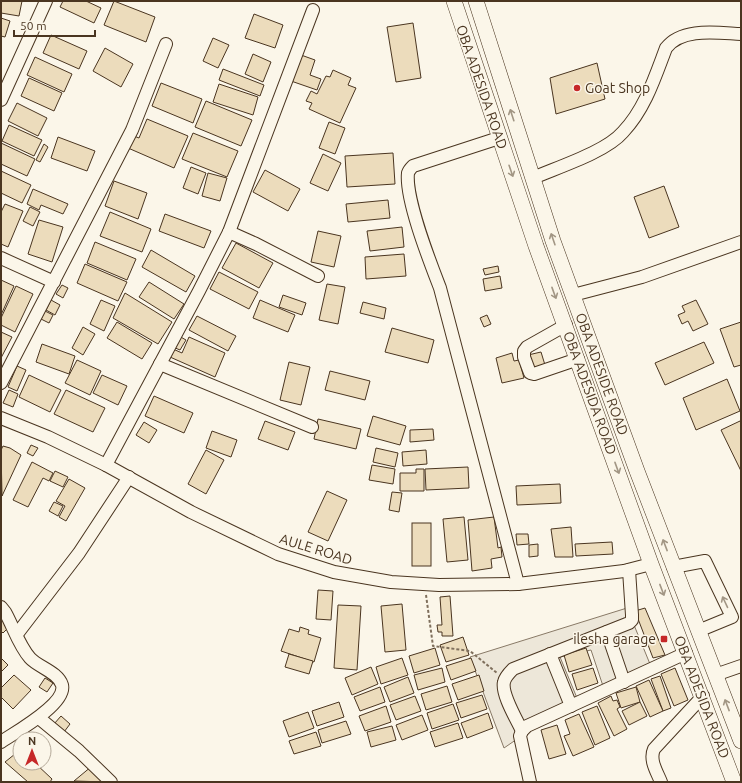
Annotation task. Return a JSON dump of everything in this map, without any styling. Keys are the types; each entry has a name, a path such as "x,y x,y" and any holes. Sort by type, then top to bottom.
{"main road":[{"name":"OBA ADESIDA ROAD","path":"454,1 499,138 651,564 703,696 734,782"},
{"name":"OBA ADESIDE ROAD","path":"476,1 533,178 573,295 673,567 741,741"},
{"path":"478,75 497,67"}],"street":[{"path":"1,100 46,1"},
{"path":"106,465 229,232 313,10"},
{"path":"533,178 607,145 623,133 644,103 666,48 671,42 691,34 741,34"},
{"path":"1,383 132,130 166,44"},
{"path":"499,138 413,166 408,174 411,201 425,248 440,288 518,584"},
{"path":"229,232 256,244 318,276"},
{"path":"573,295 642,277 741,242"},
{"path":"1,258 54,282"},
{"path":"566,326 527,347 524,351 524,357 530,373 534,374 578,359"},
{"path":"160,364 312,427"},
{"name":"AULE ROAD","path":"1,418 48,437 106,465 191,512 278,554 334,572 391,582 425,584 518,584 629,570 651,564"},
{"path":"17,634 79,553 129,477"},
{"path":"673,567 705,560 732,617 698,631"},
{"path":"522,731 504,692 505,680 513,669 629,623 632,620 629,570"},
{"path":"1,607 17,634 22,647 30,658 58,678 62,685 61,694 57,700 39,718 1,742"},
{"path":"607,632 624,682"},
{"path":"550,654 571,706"},
{"path":"530,782 520,736 522,731 527,726 686,654"},
{"path":"715,675 741,666"},
{"path":"662,782 653,762 652,754 654,749 703,696"},
{"path":"39,718 79,751 111,782"}],"path":[{"path":"425,584 433,646 470,651 505,680"}],"shaded area":[{"path":"627,608 650,664 603,686 591,650 560,657 577,698 504,748 470,657"}],"building":[{"path":"1,1 22,1 19,16 1,13"},
{"path":"63,1 86,1 101,8 94,23 60,7"},
{"path":"114,1 155,17 146,42 104,25"},
{"path":"254,14 283,25 275,48 245,38"},
{"path":"1,18 10,21 5,37 1,36"},
{"path":"413,23 421,78 396,82 387,27"},
{"path":"51,35 87,51 79,69 43,53"},
{"path":"213,38 229,45 218,68 203,61"},
{"path":"105,48 133,64 121,87 93,71"},
{"path":"253,54 271,62 263,82 245,74"},
{"path":"301,55 315,60 310,75 321,79 317,90 291,81"},
{"path":"35,57 72,74 64,92 27,75"},
{"name":"Goat Shop","path":"597,63 605,99 556,114 550,78"},
{"path":"223,69 264,85 260,96 219,80"},
{"path":"333,70 351,78 348,85 356,88 340,123 309,109 312,103 306,101 311,91 317,94 326,76 330,77"},
{"path":"29,78 62,93 54,111 21,96"},
{"path":"161,83 202,99 193,123 152,106"},
{"path":"219,84 258,97 253,115 213,102"},
{"path":"206,101 252,120 241,146 195,127"},
{"path":"17,103 47,118 38,136 8,121"},
{"path":"147,119 188,136 174,168 128,148 134,136 139,138"},
{"path":"329,122 345,128 335,154 319,148"},
{"path":"9,125 42,140 34,156 2,141"},
{"path":"193,133 238,151 227,177 182,159"},
{"path":"58,137 95,151 87,171 51,158"},
{"path":"1,143 35,159 27,176 1,164"},
{"path":"44,144 48,147 40,162 36,160"},
{"path":"393,153 395,184 347,187 345,156"},
{"path":"323,154 341,163 328,191 310,183"},
{"path":"191,167 206,173 198,194 183,188"},
{"path":"265,170 300,189 288,211 253,192"},
{"path":"1,171 31,185 22,203 1,193"},
{"path":"208,173 227,178 220,201 202,196"},
{"path":"114,181 147,193 138,219 105,206"},
{"path":"664,186 679,227 649,238 634,197"},
{"path":"33,189 68,204 63,214 41,205 39,210 27,204"},
{"path":"388,200 390,218 348,222 346,204"},
{"path":"5,204 23,211 8,247 1,244 1,212"},
{"path":"30,207 40,212 33,226 23,221"},
{"path":"110,212 151,229 142,252 100,236"},
{"path":"165,214 211,231 204,248 159,231"},
{"path":"39,220 63,227 52,262 28,254"},
{"path":"402,227 404,247 370,251 367,231"},
{"path":"318,231 341,236 334,267 311,262"},
{"path":"95,242 136,259 127,280 87,263"},
{"path":"236,243 273,263 259,288 222,268"},
{"path":"151,250 195,276 186,292 142,267"},
{"path":"404,254 406,276 366,279 365,257"},
{"path":"85,264 127,282 118,301 77,283"},
{"path":"498,266 499,272 485,275 483,269"},
{"path":"219,272 258,292 249,309 210,289"},
{"path":"500,276 502,288 485,291 483,279"},
{"path":"1,280 14,286 1,315"},
{"path":"149,282 184,304 174,319 139,297"},
{"path":"327,284 345,287 338,324 319,320"},
{"path":"62,285 68,288 63,298 56,294"},
{"path":"16,286 33,294 15,332 1,325 1,318"},
{"path":"125,293 172,322 158,344 113,318"},
{"path":"283,295 306,303 302,315 279,307"},
{"path":"51,300 60,305 55,315 46,310"},
{"path":"101,300 115,306 104,331 90,324"},
{"path":"260,300 295,315 288,332 253,318"},
{"path":"696,300 708,324 693,331 688,321 682,324 678,315 685,312 682,306"},
{"path":"363,302 386,308 384,319 360,313"},
{"path":"45,311 53,315 49,323 41,319"},
{"path":"487,315 491,324 484,327 480,318"},
{"path":"197,316 236,336 228,351 189,330"},
{"path":"117,322 152,343 142,359 107,338"},
{"path":"741,322 741,365 734,367 720,329"},
{"path":"83,327 95,334 83,355 72,348"},
{"path":"392,328 434,340 428,363 385,352"},
{"path":"1,332 12,337 1,358"},
{"path":"179,336 186,340 180,350 173,347"},
{"path":"189,337 225,353 215,377 170,357 173,349 182,353"},
{"path":"704,342 714,363 665,385 655,363"},
{"path":"42,344 75,356 69,374 36,362"},
{"path":"541,352 545,365 532,368 528,355"},
{"path":"512,353 514,361 519,360 524,378 502,383 496,358"},
{"path":"77,360 101,371 90,395 65,383"},
{"path":"289,362 310,367 301,405 280,400"},
{"path":"17,366 26,370 17,391 8,387"},
{"path":"330,371 370,381 365,400 325,390"},
{"path":"29,375 61,390 50,412 19,397"},
{"path":"102,375 127,386 118,405 93,393"},
{"path":"727,379 740,411 696,430 683,398"},
{"path":"9,390 18,394 13,407 3,403"},
{"path":"66,390 105,408 93,432 54,414"},
{"path":"154,396 193,413 184,433 145,416"},
{"path":"373,416 406,426 400,445 367,436"},
{"path":"318,419 361,429 356,449 314,439"},
{"path":"265,421 295,432 288,450 258,439"},
{"path":"740,421 741,423 741,471 721,430"},
{"path":"144,422 157,430 149,443 136,435"},
{"path":"433,429 434,440 410,442 410,430"},
{"path":"212,431 237,440 231,457 206,448"},
{"path":"31,445 38,448 33,456 27,453"},
{"path":"3,446 10,448 21,455 2,496 1,450"},
{"path":"376,448 398,453 395,467 373,462"},
{"path":"206,450 224,460 206,494 188,484"},
{"path":"426,450 427,464 403,466 402,452"},
{"path":"32,462 53,473 49,481 43,478 28,507 13,500"},
{"path":"372,465 395,469 393,484 369,480"},
{"path":"468,467 469,488 426,490 425,469"},
{"path":"416,469 424,469 424,491 400,491 400,473 416,473"},
{"path":"55,471 68,477 63,487 50,481"},
{"path":"69,479 85,488 66,521 59,517 65,506 56,501"},
{"path":"560,484 561,503 517,505 516,486"},
{"path":"327,491 347,500 328,541 308,532"},
{"path":"392,492 402,493 399,512 389,510"},
{"path":"54,502 63,506 58,516 49,511"},
{"path":"464,517 468,560 447,562 443,519"},
{"path":"494,517 498,548 501,547 502,557 491,559 492,568 472,571 468,520"},
{"path":"412,523 431,523 431,566 412,566"},
{"path":"571,527 573,557 555,557 551,529"},
{"path":"516,534 528,534 529,544 517,545"},
{"path":"612,542 613,554 576,556 575,544"},
{"path":"538,544 538,556 529,557 529,545"},
{"path":"318,590 333,591 331,620 316,619"},
{"path":"450,596 453,636 442,636 442,632 438,632 437,625 442,625 440,597"},
{"path":"402,604 406,650 385,652 381,606"},
{"path":"338,605 361,606 357,670 334,668"},
{"path":"645,608 665,655 653,658 635,611"},
{"path":"1,618 9,627 3,633 1,631"},
{"path":"300,627 309,630 308,634 321,638 314,662 281,651 289,629 299,632"},
{"path":"463,637 469,655 446,662 440,645"},
{"path":"435,648 440,665 414,673 409,656"},
{"path":"586,648 592,665 569,672 564,655"},
{"path":"289,654 313,661 309,674 285,667"},
{"path":"1,658 8,665 1,672"},
{"path":"402,658 408,675 381,684 376,667"},
{"path":"471,658 476,671 451,680 446,666"},
{"path":"371,667 378,684 352,695 345,678"},
{"path":"442,668 445,682 418,690 414,675"},
{"path":"593,668 598,683 577,690 572,674"},
{"path":"675,668 688,700 674,706 661,674"},
{"path":"14,675 31,690 13,709 1,697 1,688"},
{"path":"479,675 484,691 458,700 452,684"},
{"path":"660,676 671,708 663,711 651,679"},
{"path":"408,677 414,693 390,702 384,687"},
{"path":"45,678 53,683 47,692 39,687"},
{"path":"649,680 663,711 650,717 636,686"},
{"path":"447,686 452,702 426,710 421,694"},
{"path":"380,687 385,702 360,711 354,697"},
{"path":"636,687 640,702 621,708 616,693"},
{"path":"482,695 487,709 461,718 456,703"},
{"path":"415,696 421,711 396,720 390,705"},
{"path":"611,696 613,701 617,700 620,707 617,709 627,729 614,736 598,703"},
{"path":"339,702 344,717 317,726 312,711"},
{"path":"640,702 647,716 629,725 622,711"},
{"path":"453,704 459,720 432,729 427,713"},
{"path":"386,706 391,722 365,731 359,716"},
{"path":"597,706 610,738 595,745 582,712"},
{"path":"308,712 314,728 289,737 283,721"},
{"path":"488,713 493,728 467,738 461,723"},
{"path":"579,714 594,747 573,756 564,736 570,734 565,720"},
{"path":"422,715 428,730 402,740 396,725"},
{"path":"61,716 70,724 64,732 54,724"},
{"path":"346,721 351,734 322,743 318,730"},
{"path":"458,723 463,738 435,747 430,732"},
{"path":"557,725 566,754 549,759 541,730"},
{"path":"392,726 396,740 371,747 367,732"},
{"path":"316,732 321,746 294,754 289,741"},
{"path":"12,756 12,768 5,762"},
{"path":"92,766 106,782 74,781"},
{"path":"15,771 44,771 52,779 50,782 28,782"}],"place":[{"name":"Goat Shop","path":"577,88"},
{"name":"ilesha garage","path":"664,639"}]}
